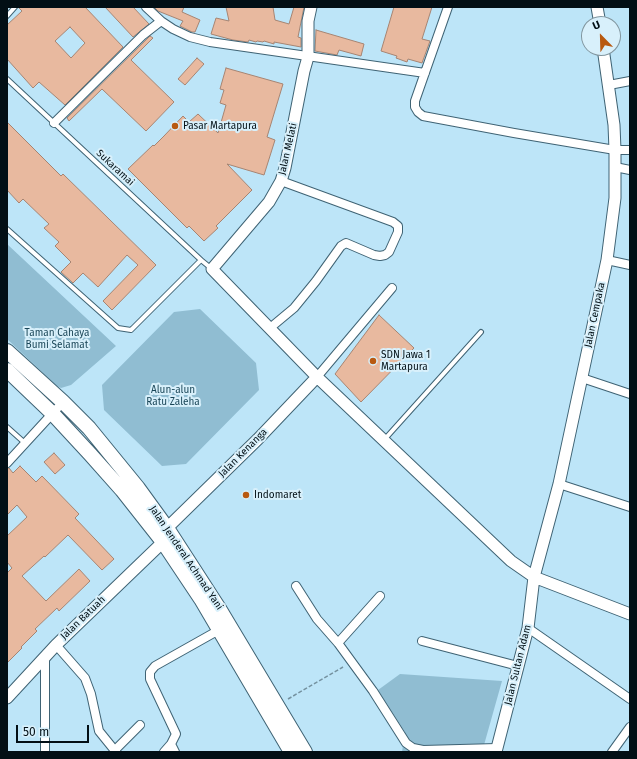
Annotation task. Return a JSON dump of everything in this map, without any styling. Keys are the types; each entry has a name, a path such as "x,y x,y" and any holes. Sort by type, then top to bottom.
{"highway":[{"name":"Jalan Jenderal Achmad Yani","path":"7,351 89,428 138,488 167,528 220,610 305,752"},
{"name":"Jalan Jenderal Achmad Yani","path":"7,370 53,414 122,490 163,542 201,599 292,752"}],"street":[{"path":"146,7 161,21 173,29 190,37 210,42 424,73"},
{"name":"Jalan Melati","path":"212,269 269,202 281,181 308,56 308,21 311,7"},
{"path":"448,7 415,101 415,107 423,116 615,150 630,150"},
{"path":"54,123 143,35 161,21"},
{"name":"Jalan Cempaka","path":"534,577 559,484 607,260 615,198 615,150 614,125 604,56"},
{"path":"609,85 630,81"},
{"path":"615,167 630,170"},
{"path":"270,328 294,308 316,282 341,246 346,243 374,255 385,255 389,252 398,232 398,226 393,222 281,181"},
{"path":"607,260 630,266"},
{"path":"212,269 317,377 511,561 534,577 630,614"},
{"path":"317,377 392,288"},
{"name":"Jalan Kenanga","path":"167,528 258,439 317,377"},
{"path":"582,378 630,394"},
{"path":"7,463 63,402"},
{"path":"559,484 630,507"},
{"name":"Jalan Batuah","path":"7,698 56,645 163,542"},
{"name":"Jalan Sultan Adam","path":"497,750 528,628 534,577"},
{"path":"296,586 317,619 338,643 373,691 406,743 413,748 423,750 497,750"},
{"path":"338,643 380,596"},
{"path":"528,628 630,699"},
{"path":"164,752 171,744 176,734 150,679 150,672 155,666 219,630"},
{"path":"422,641 518,666"},
{"path":"56,645 83,675 91,694 99,731 115,751 140,726"},
{"path":"45,656 45,752"},
{"path":"612,752 630,727"},
{"path":"171,744 175,752"}],"lane":[{"path":"7,16 15,7"},
{"name":"Sukaramai","path":"7,79 212,269"},
{"path":"7,229 118,328 131,330 201,260"},
{"path":"384,440 481,332"},
{"path":"7,427 26,444"}],"path":[{"path":"277,705 352,662"}],"green space":[{"name":"Taman Cahaya Bumi Selamat","path":"7,244 116,346 71,385 61,388 57,386 7,339"},
{"name":"Alun-alun Ratu Zaleha","path":"200,309 256,363 259,390 186,464 162,466 104,410 102,385 174,312"},
{"path":"400,674 502,681 484,745 425,752 402,752 405,732 378,690"}],"building":[{"path":"18,7 85,7 123,47 65,105 39,82 33,88 7,59 7,25 22,11","holes":["70,27 85,43 71,58 55,41"]},
{"path":"105,7 133,7 149,24 133,37"},
{"path":"154,7 184,7 182,12 200,20 195,32 180,26 183,21 158,11"},
{"path":"226,7 273,7 275,20 289,24 294,7 304,7 298,37 301,38 301,47 274,42 274,44 264,41 256,42 249,40 248,42 233,40 211,34 216,18 229,21"},
{"path":"394,7 432,7 422,39 430,41 422,63 408,59 407,62 396,58 397,56 381,51"},
{"path":"316,30 364,44 361,56 339,50 337,55 315,51"},
{"path":"150,36 153,38 131,60 174,102 146,131 102,89 69,121 67,118"},
{"path":"197,58 204,64 185,85 178,79"},
{"path":"226,68 283,84 267,137 275,140 264,175 227,164 252,190 216,226 218,228 204,241 189,226 187,228 128,169 153,145 154,146 183,116 189,122 198,114 218,133 226,105 220,103 224,90 220,89"},
{"path":"7,122 61,176 63,174 156,265 112,310 103,301 138,265 127,255 98,287 83,273 73,283 61,272 71,262 55,246 59,242 44,228 49,224 23,199 19,203 7,190"},
{"name":"SDN Jawa 1 Martapura","path":"379,315 414,348 361,402 335,374"},
{"path":"54,453 65,465 55,474 44,462"},
{"path":"20,466 36,482 42,476 79,514 75,518 114,559 102,570 68,535 22,576 46,601 79,569 90,581 59,611 57,608 35,629 37,631 7,663 7,573 12,568 7,562 7,536 27,517 17,505 7,515 7,468 9,468 13,473"}],"place":[{"name":"Pasar Martapura","path":"175,126"},
{"name":"SDN Jawa 1 Martapura","path":"373,361"},
{"name":"Indomaret","path":"246,495"}]}
